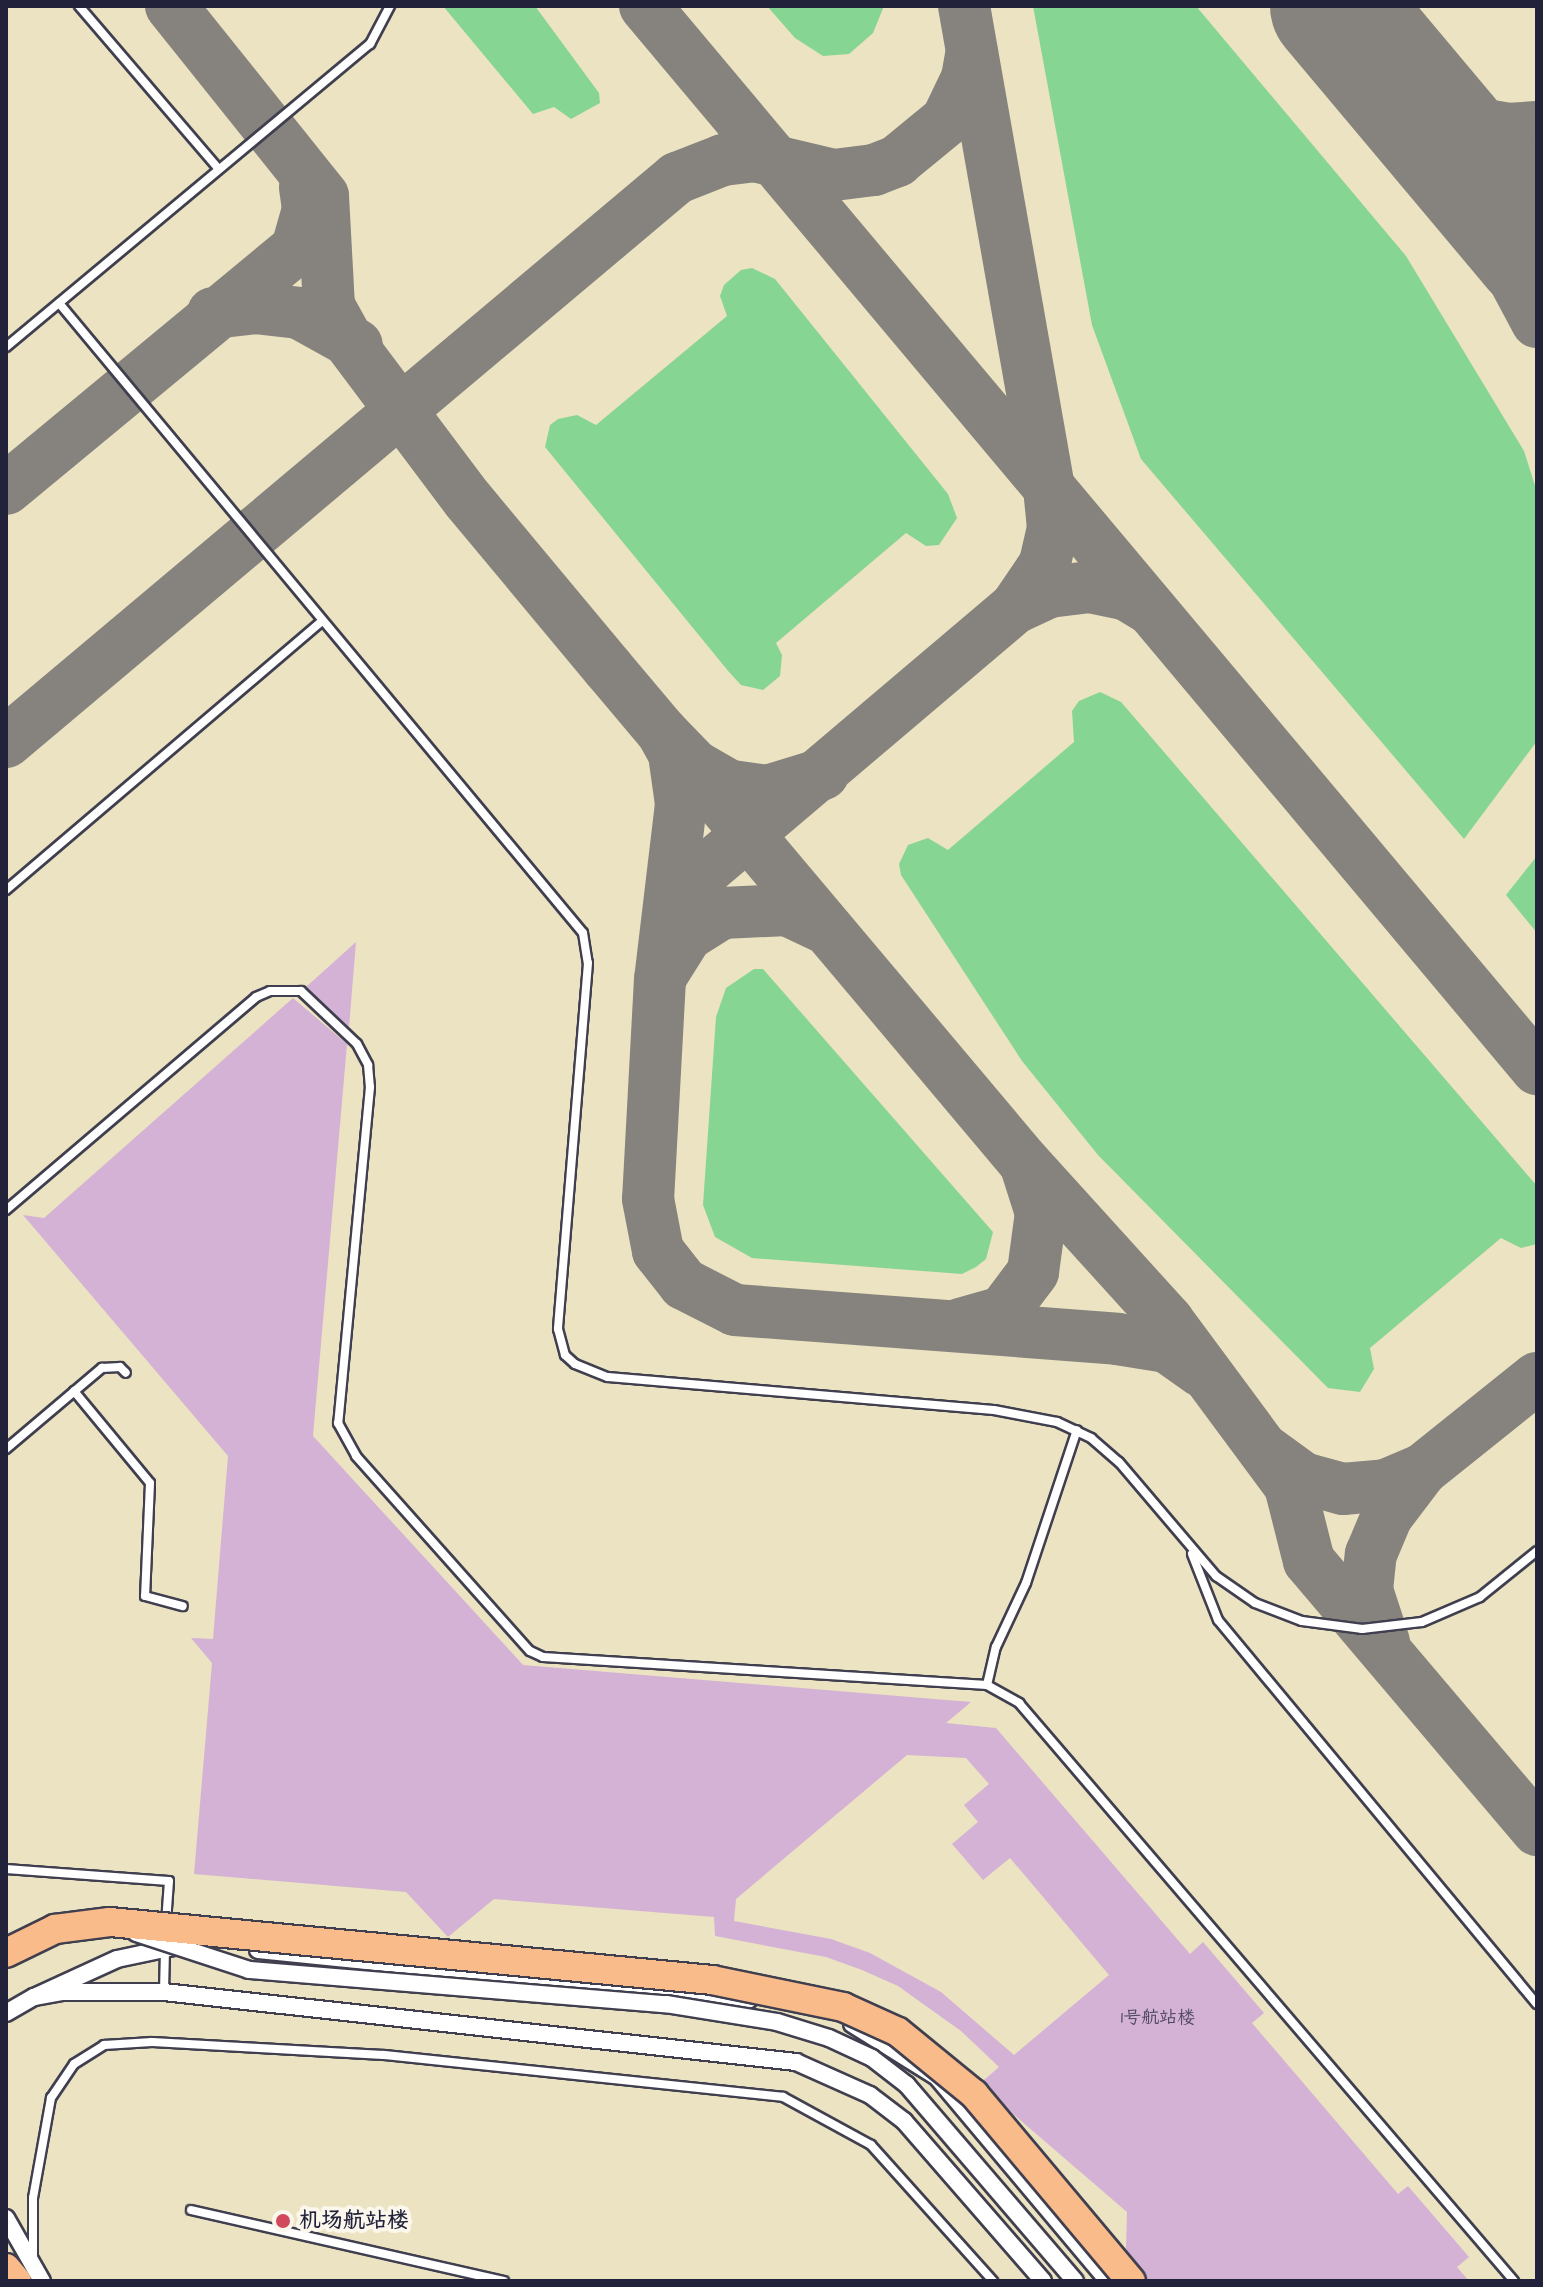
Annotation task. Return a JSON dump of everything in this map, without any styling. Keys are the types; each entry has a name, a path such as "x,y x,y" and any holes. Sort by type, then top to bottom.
{"highway":[{"path":"6,1953 55,1929 110,1922 712,1980 843,2007 898,2032 974,2094 1131,2281"}],"street":[{"path":"110,1922 177,1950 249,1970 666,2004 777,2022 829,2038 872,2058 907,2085 1075,2281"},
{"path":"6,2013 117,1959 192,1944 783,2003 856,2025 937,2077 1108,2281"},
{"path":"34,1997 164,1992 796,2062 870,2095 904,2121 1043,2281"},
{"path":"6,2218 24,2274"}],"lane":[{"path":"79,6 218,168"},
{"path":"6,347 370,44 390,6"},
{"path":"59,303 583,933 588,963 559,1313 565,1355 587,1372 608,1377 994,1410 1077,1430 1119,1462 1191,1550 1255,1603 1302,1621 1362,1629 1422,1622 1452,1612 1480,1597 1537,1551"},
{"path":"6,890 322,621"},
{"path":"6,1210 256,997 270,991 301,991 357,1044 368,1065 370,1087 338,1423 356,1456 530,1651 543,1657 987,1685 1019,1703 1514,2281"},
{"path":"6,1449 102,1368 120,1367 126,1373"},
{"path":"74,1391 150,1483 145,1596 183,1606"},
{"path":"987,1685 996,1647 1026,1583 1077,1430"},
{"path":"1191,1550 1218,1620 1537,2004"},
{"path":"6,1869 169,1881 164,1992"},
{"path":"24,2274 33,2198 51,2098 74,2064 104,2045 152,2042 384,2055 783,2097 844,2126 871,2145 993,2281"},
{"path":"191,2210 504,2281"}],"green space":[{"path":"443,6 535,6 599,93 600,103 571,119 554,107 533,114"},
{"path":"767,6 884,6 873,33 849,54 823,56 795,38"},
{"path":"1033,6 1196,6 1406,256 1524,451 1537,492 1537,741 1464,839 1141,459 1092,325"},
{"path":"752,268 775,279 948,494 957,518 939,545 926,546 906,533 776,643 782,655 780,676 763,690 741,685 729,672 545,447 550,425 558,419 577,415 596,425 727,316 720,296 724,285 741,270"},
{"path":"1100,692 1121,702 1537,1186 1537,1244 1521,1248 1501,1238 1370,1348 1374,1369 1360,1392 1328,1388 1098,1155 1022,1061 901,875 899,864 908,845 928,838 948,850 1074,742 1072,711 1079,701"},
{"path":"1537,856 1537,933 1506,895"},
{"path":"754,969 763,969 993,1232 986,1259 976,1267 962,1274 752,1258 715,1237 703,1205 716,1017 726,988"}],"building":[{"path":"356,942 349,1027 306,987"},
{"path":"293,998 347,1044 313,1436 523,1665 971,1702 946,1723 996,1728 1190,1954 1203,1942 1264,2013 1252,2023 1398,2194 1408,2186 1469,2257 1457,2267 1469,2281 1148,2281 1126,2249 1127,2212 1012,2113 984,2080 999,2067 961,2031 898,1986 862,1970 826,1957 715,1936 714,1917 494,1899 448,1937 406,1892 194,1874 212,1663 191,1638 213,1639 228,1456 23,1215 44,1218","holes":["907,1755 966,1758 989,1784 964,1805 978,1822 952,1844 983,1880 1010,1858 1109,1975 1014,2055 941,1992 870,1953 831,1939 734,1921 736,1899"]}],"taxiway":[{"path":"171,6 323,196 329,306 347,339 468,500 608,668 1024,1162 1168,1321 1290,1486 1309,1561 1537,1830"},
{"path":"645,6 1537,1069"},
{"path":"964,6 1049,488 1053,528 1045,564 1015,608"},
{"path":"1371,50 1498,249 1537,322"},
{"path":"6,742 677,178 723,160 754,156 834,175 874,170 897,161 947,120 967,78 972,51"},
{"path":"1400,76 1437,108 1475,123 1508,129 1537,127"},
{"path":"1527,284 1517,225 1537,167"},
{"path":"6,489 297,248 308,209 305,187"},
{"path":"213,313 256,308 299,313 357,345"},
{"path":"670,921 681,893 708,868 1015,608 1049,592 1090,587 1127,595 1150,609"},
{"path":"823,774 767,791 730,786 695,766 662,732 674,754 681,804 660,979 648,1199 658,1251 684,1284 735,1310 1117,1339 1167,1347 1201,1371"},
{"path":"663,973 687,935 722,913 787,910 827,929"},
{"path":"960,1324 1003,1312 1033,1272 1041,1213 1026,1166"},
{"path":"1384,1642 1367,1590 1371,1554 1387,1516 1422,1470 1537,1378"},
{"path":"1266,1451 1303,1478 1343,1489 1386,1485 1422,1470"}],"runway":[{"path":"1334,6 1537,248"}],"place":[{"name":"机场航站楼","path":"283,2221"}]}
